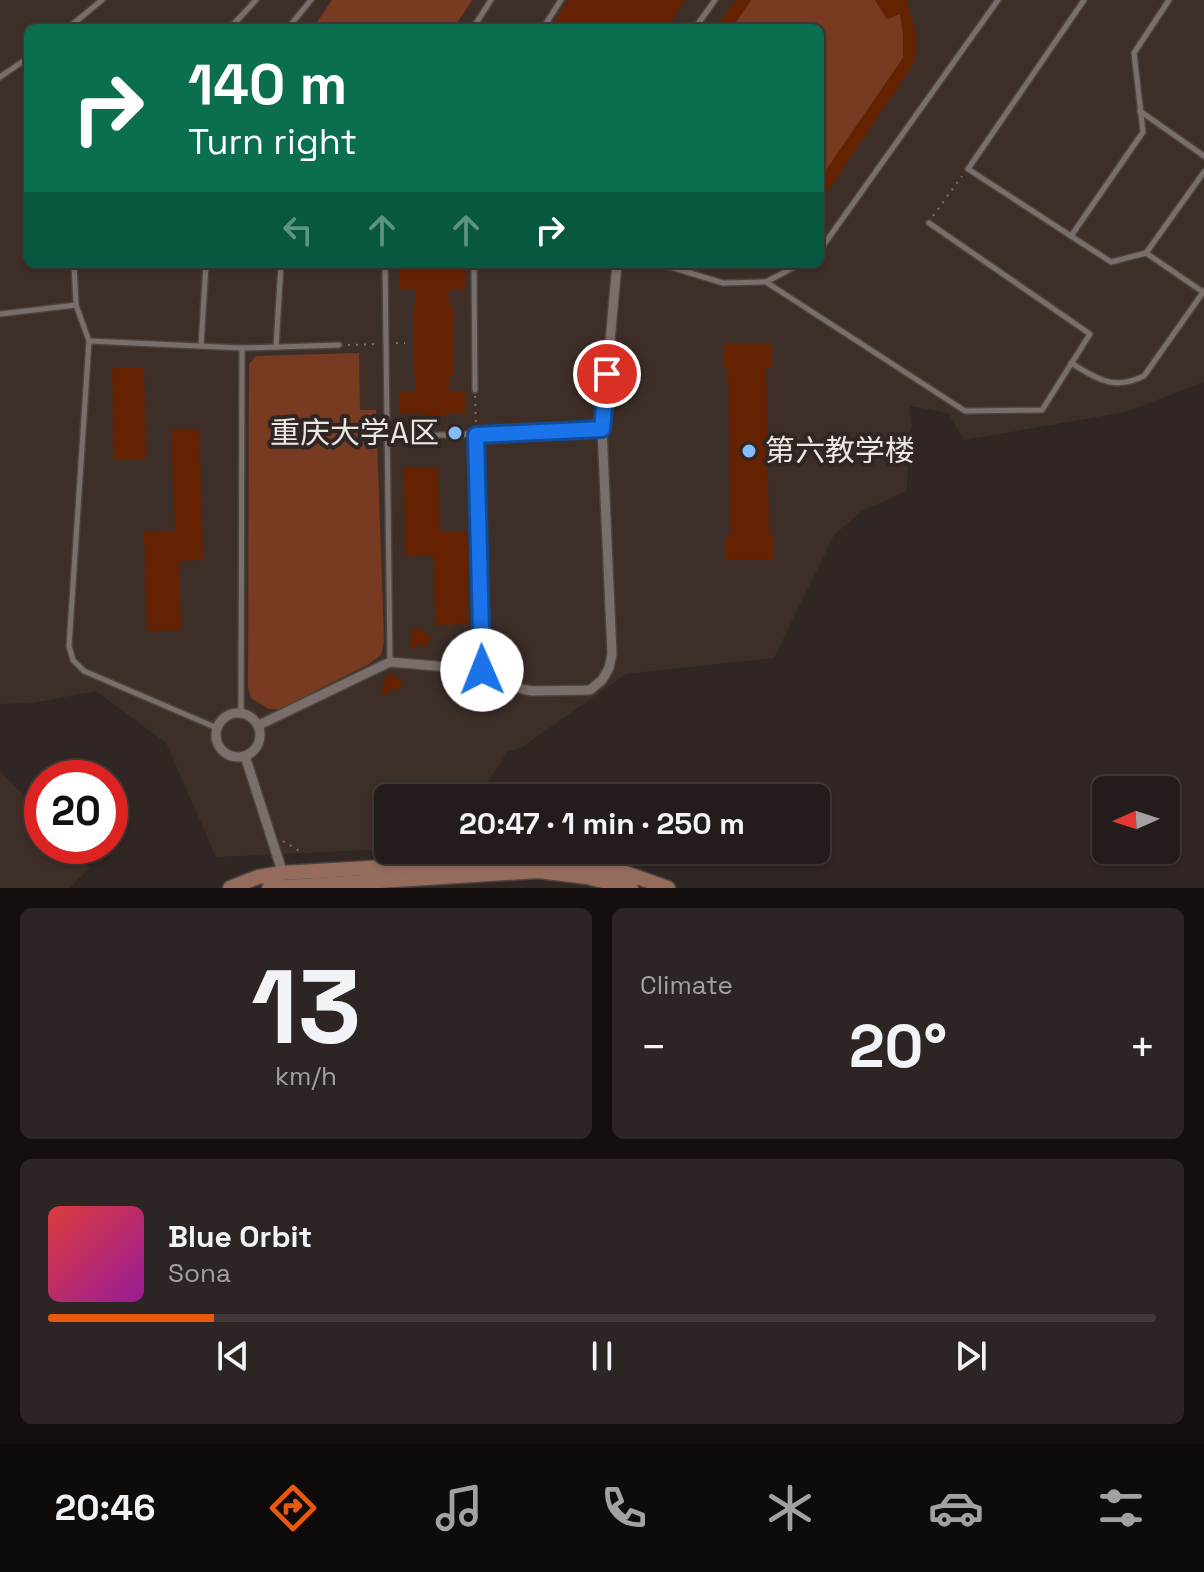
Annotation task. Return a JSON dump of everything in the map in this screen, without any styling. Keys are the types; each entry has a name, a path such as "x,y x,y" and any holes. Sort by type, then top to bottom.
{"main road":[{"path":"269,888 284,879 538,858 590,864 668,888"},
{"path":"230,888 258,877 284,879 538,871 587,877 631,888"}],"street":[{"path":"259,725 390,662 482,670 532,691 590,690 602,680 612,654 602,429 617,268"},
{"path":"241,712 248,714 259,725 260,733 257,747 245,756 232,756 221,748 217,728 226,716 241,712"},
{"path":"245,756 284,879"}],"lane":[{"path":"73,24 102,0"},
{"path":"234,24 256,0"},
{"path":"291,24 311,0"},
{"path":"476,24 491,0"},
{"path":"546,24 561,0"},
{"path":"698,24 715,0"},
{"path":"824,244 998,0"},
{"path":"1084,0 968,169 1111,262 1146,253 1204,172"},
{"path":"1071,236 1143,132 1134,53 1169,0"},
{"path":"0,77 24,61"},
{"path":"1140,111 1204,156"},
{"path":"766,282 965,411 1042,410 1090,334 929,223"},
{"path":"1071,363 1106,383 1131,383 1144,376 1203,292 1146,253"},
{"path":"74,268 76,305 89,341 68,633 73,660 84,671 217,728"},
{"path":"201,346 206,268"},
{"path":"276,347 281,268"},
{"path":"385,268 390,662"},
{"path":"474,268 475,390"},
{"path":"674,268 723,283 766,282 792,268"},
{"path":"0,314 76,305"},
{"path":"89,341 242,348 339,345"},
{"path":"241,712 242,348"},
{"path":"386,437 602,429"},
{"path":"476,435 482,670"}],"path":[{"path":"929,223 968,169"},
{"path":"339,345 405,343"},
{"path":"475,390 476,435"},
{"path":"269,832 301,852"}],"shaded area":[{"name":"重庆大学A区","path":"0,0 1204,0 1204,382 1126,412 964,440 948,413 910,406 912,427 908,440 907,491 862,511 834,535 774,658 626,674 521,748 508,751 487,784 374,784 374,850 216,857 166,743 96,691 33,703 0,704"},
{"path":"332,0 472,0 457,24 316,24"},
{"path":"751,0 875,0 887,19 900,14 903,58 824,173 824,24 735,24"},
{"path":"359,353 360,410 376,410 384,641 381,655 280,709 269,709 251,698 248,687 249,364 256,356"},
{"path":"0,771 24,796 24,864 85,864 90,868 69,888 0,888"}],"building":[{"path":"568,0 685,0 670,24 553,24"},
{"path":"735,0 751,0 735,24 719,24"},
{"path":"875,0 906,0 916,34 914,63 824,196 824,173 903,58 900,14 887,19"},
{"path":"399,268 466,268 466,289 450,289 450,306 453,306 453,375 450,375 450,391 466,391 466,413 446,413 446,416 399,413 399,391 416,391 416,375 413,375 413,306 416,306 416,289 399,289"},
{"name":"第六教学楼","path":"723,343 771,343 771,367 766,367 769,535 774,535 774,559 726,560 726,536 731,536 728,367 723,367"},
{"path":"112,367 144,367 146,459 114,459"},
{"path":"199,429 203,560 179,561 181,630 147,631 144,532 175,531 171,430"},
{"path":"438,467 439,532 467,532 468,624 435,625 434,555 405,556 404,468"},
{"path":"417,628 431,636 426,647 418,643 415,649 409,646 413,638 410,632"},
{"path":"389,673 403,681 399,690 393,687 387,695 381,692 385,683 382,682"}],"place":[{"name":"重庆大学A区","path":"455,433"},
{"name":"第六教学楼","path":"749,451"}],"route":[{"path":"482,670 476,435 602,429 607,374"}]}
